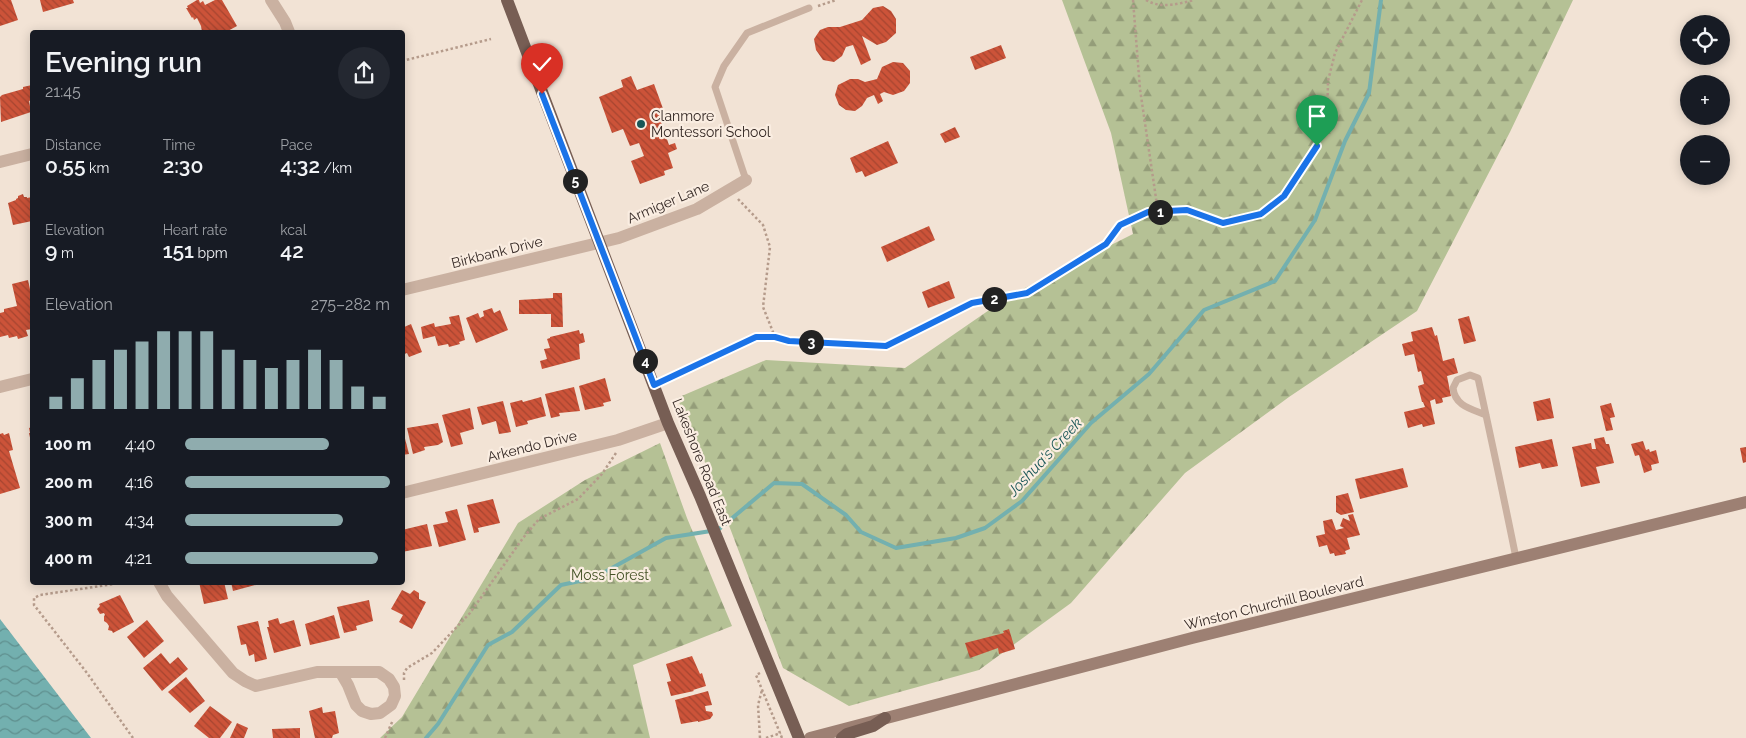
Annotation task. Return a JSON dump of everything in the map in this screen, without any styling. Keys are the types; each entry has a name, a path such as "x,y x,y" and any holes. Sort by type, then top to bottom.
{"main road":[{"name":"Lakeshore Road East","path":"507,0 668,423 700,496 799,738"},
{"name":"Winston Churchill Boulevard","path":"810,738 1192,638 1746,502"},
{"path":"842,738 847,734 873,726 885,718"}],"street":[{"path":"271,0 285,22 287,30"},
{"path":"0,162 30,154"},
{"name":"Armiger Lane","path":"599,244 697,209 746,180"},
{"name":"Birkbank Drive","path":"405,289 599,244"},
{"path":"0,387 30,380"},
{"name":"Arkendo Drive","path":"405,493 618,440 668,423"},
{"path":"161,585 167,596 233,673 245,681 256,686 317,672 340,673"}],"lane":[{"path":"746,180 715,87 724,66 747,34 809,8"},
{"path":"1486,415 1459,403 1453,388 1457,380 1470,375 1478,378 1486,415 1516,558"}],"path":[{"path":"809,8 836,0"},
{"path":"1133,0 1140,89 1158,212"},
{"path":"1146,0 1153,4 1166,5 1194,0"},
{"path":"654,385 756,337 775,337 789,341 886,346 972,303 1027,293 1106,244 1120,225 1148,212 1187,210 1223,223 1261,214 1284,196 1317,146 1327,125 1328,81 1335,53 1362,0"},
{"path":"405,60 491,39"},
{"path":"730,191 763,225 770,247 764,307 775,337"},
{"path":"404,682 404,673 407,668 432,653 470,613 523,538 539,519 578,499 602,474 619,447"},
{"path":"107,585 40,595 34,598 34,606 87,673 133,738"},
{"path":"760,738 758,705 762,689 782,738"},
{"path":"385,738 397,713"},
{"path":"766,738 781,733"}],"green space":[{"path":"1062,0 1573,0 1510,132 1417,311 1289,397 1185,473 1071,603 979,670 849,706 783,668 697,441 677,398 766,360 905,368 1011,295 1133,234 1111,133"},
{"name":"Moss Forest","path":"660,443 687,518 732,626 633,665 650,738 380,738 402,717 518,523 585,480"}],"water":[{"path":"0,619 91,738 0,738"}],"building":[{"path":"0,0 11,0 18,20 0,26"},
{"path":"40,0 73,0 74,3 43,12"},
{"path":"197,0 200,3 203,1 205,5 215,0 222,0 237,26 230,30 202,30 197,18 194,20 192,18 186,8 188,8 187,6"},
{"path":"883,6 891,11 896,19 896,33 886,42 877,45 862,36 871,60 861,65 853,45 846,47 842,56 834,62 823,60 816,50 814,39 820,30 828,27 840,27 862,20 873,8"},
{"path":"1001,45 1006,58 975,70 970,57"},
{"path":"893,62 903,63 910,71 910,83 904,91 893,95 884,92 880,94 883,101 878,104 874,95 867,98 862,106 855,111 846,110 839,105 835,95 838,85 850,79 858,79 865,82 877,79 882,67"},
{"path":"631,76 637,90 654,84 665,114 659,116 669,145 675,143 677,149 668,153 673,168 664,171 665,175 640,184 631,161 644,156 639,143 630,146 623,129 612,133 599,97 623,87 621,80"},
{"path":"30,85 30,112 1,122 0,97 23,89 23,87"},
{"path":"955,127 960,137 945,143 940,134"},
{"path":"888,141 898,163 865,177 862,171 856,173 850,158"},
{"path":"23,194 24,197 30,197 30,221 13,225 8,203 16,200 18,196"},
{"path":"929,226 935,240 887,262 881,247"},
{"path":"28,280 30,290 30,329 26,330 28,336 18,339 17,336 9,338 8,335 0,337 0,313 4,312 4,309 17,306 12,284"},
{"path":"949,281 955,298 928,308 922,292"},
{"path":"553,293 562,293 563,327 551,327 551,314 519,314 519,300 553,298"},
{"path":"492,308 494,313 500,310 508,330 476,343 466,318 478,313 480,318 484,316 483,311"},
{"path":"459,315 465,340 459,342 460,344 449,347 448,344 438,346 435,336 423,339 421,327 434,323 435,327 451,324 449,317"},
{"path":"1469,316 1476,341 1464,344 1458,319"},
{"path":"411,324 422,352 409,357 407,353 405,354 405,327"},
{"path":"1432,327 1435,336 1437,335 1443,361 1454,358 1458,373 1447,376 1451,396 1442,398 1443,402 1441,403 1436,404 1435,399 1430,401 1435,424 1423,427 1422,424 1408,428 1404,412 1425,407 1418,386 1424,384 1421,371 1418,372 1414,354 1405,356 1402,344 1413,341 1411,332"},
{"path":"579,330 580,334 583,333 585,342 579,344 580,359 542,369 540,361 547,359 544,349 550,348 547,339"},
{"path":"605,378 611,401 603,403 604,406 585,410 579,386"},
{"path":"574,387 580,411 559,413 560,416 551,418 545,394"},
{"path":"541,397 546,416 527,421 528,424 516,427 510,403"},
{"path":"1550,398 1554,418 1537,421 1533,402"},
{"path":"503,401 511,432 499,434 496,421 482,425 477,407"},
{"path":"1611,403 1615,417 1610,418 1613,430 1606,431 1600,406"},
{"path":"470,408 474,429 460,433 463,444 451,447 442,415"},
{"path":"438,423 443,442 438,445 424,447 425,450 413,454 407,428"},
{"path":"3,433 4,435 9,433 13,450 9,451 20,488 0,494 0,434"},
{"path":"1604,437 1606,444 1609,444 1614,463 1596,467 1600,483 1581,487 1572,447 1591,443 1592,449 1596,449 1594,439"},
{"path":"405,439 409,454 405,455"},
{"path":"1552,439 1558,466 1542,469 1540,463 1519,468 1515,447"},
{"path":"1643,441 1646,450 1649,449 1650,452 1656,450 1659,463 1651,465 1652,470 1644,473 1639,455 1635,456 1631,444"},
{"path":"1746,447 1746,462 1743,463 1740,448"},
{"path":"1403,468 1408,487 1360,499 1355,479"},
{"path":"1348,493 1354,512 1341,515 1336,512 1336,496"},
{"path":"493,499 500,523 478,528 479,532 474,533 467,505"},
{"path":"457,509 466,540 439,547 433,525 448,522 445,512"},
{"path":"1353,514 1360,535 1347,538 1350,549 1345,551 1346,554 1335,556 1334,553 1330,554 1327,545 1319,547 1316,536 1325,534 1323,521 1332,519 1336,530 1344,528 1340,526 1343,518 1350,521 1348,515"},
{"path":"427,524 432,546 405,551 405,529"},
{"path":"200,585 225,585 228,599 204,604"},
{"path":"232,585 256,585 233,591"},
{"path":"402,590 410,594 414,590 419,593 419,599 426,602 412,629 399,622 403,615 391,609"},
{"path":"120,595 134,622 113,633 108,630 109,626 104,621 104,613 100,614 97,609 100,606 99,604"},
{"path":"369,600 373,621 356,626 357,630 344,633 337,607"},
{"path":"334,615 340,638 310,645 305,624"},
{"path":"278,618 280,624 294,620 301,646 274,653 267,627 269,627 268,621"},
{"path":"147,620 164,641 144,658 127,637"},
{"path":"258,621 267,659 255,662 254,654 249,656 246,644 241,645 237,626"},
{"path":"1009,629 1015,649 999,654 998,648 970,658 965,643 1004,633 1003,631"},
{"path":"161,653 170,664 178,657 188,669 162,691 143,668"},
{"path":"692,656 700,674 702,673 706,686 694,691 671,696 667,682 671,681 666,664"},
{"path":"186,677 205,701 190,713 168,692"},
{"path":"708,691 712,705 705,706 706,711 712,712 713,715 710,719 681,724 675,700"},
{"path":"210,706 232,722 220,738 209,738 194,726"},
{"path":"322,707 323,713 335,711 339,733 333,735 332,738 315,738 309,711"},
{"path":"237,723 248,728 244,738 230,738"},
{"path":"300,728 300,738 273,738 272,729"}],"waterway":[{"name":"Joshua's Creek","path":"718,530 774,483 802,484 846,515 861,532 896,548 956,538 985,528 1022,501 1091,423 1149,374 1204,310 1275,281 1315,220 1345,141 1369,93 1381,0"},
{"name":"Joshua's Creek","path":"426,738 438,724 488,645 512,632 561,585 594,578 666,538 711,531"}],"place":[{"name":"Clanmore Montessori School","path":"641,124"}],"route":[{"path":"542,94 654,385 756,337 775,337 789,341 886,346 972,303 1027,293 1106,244 1120,225 1148,212 1187,210 1223,223 1261,214 1284,196 1317,146"}]}
